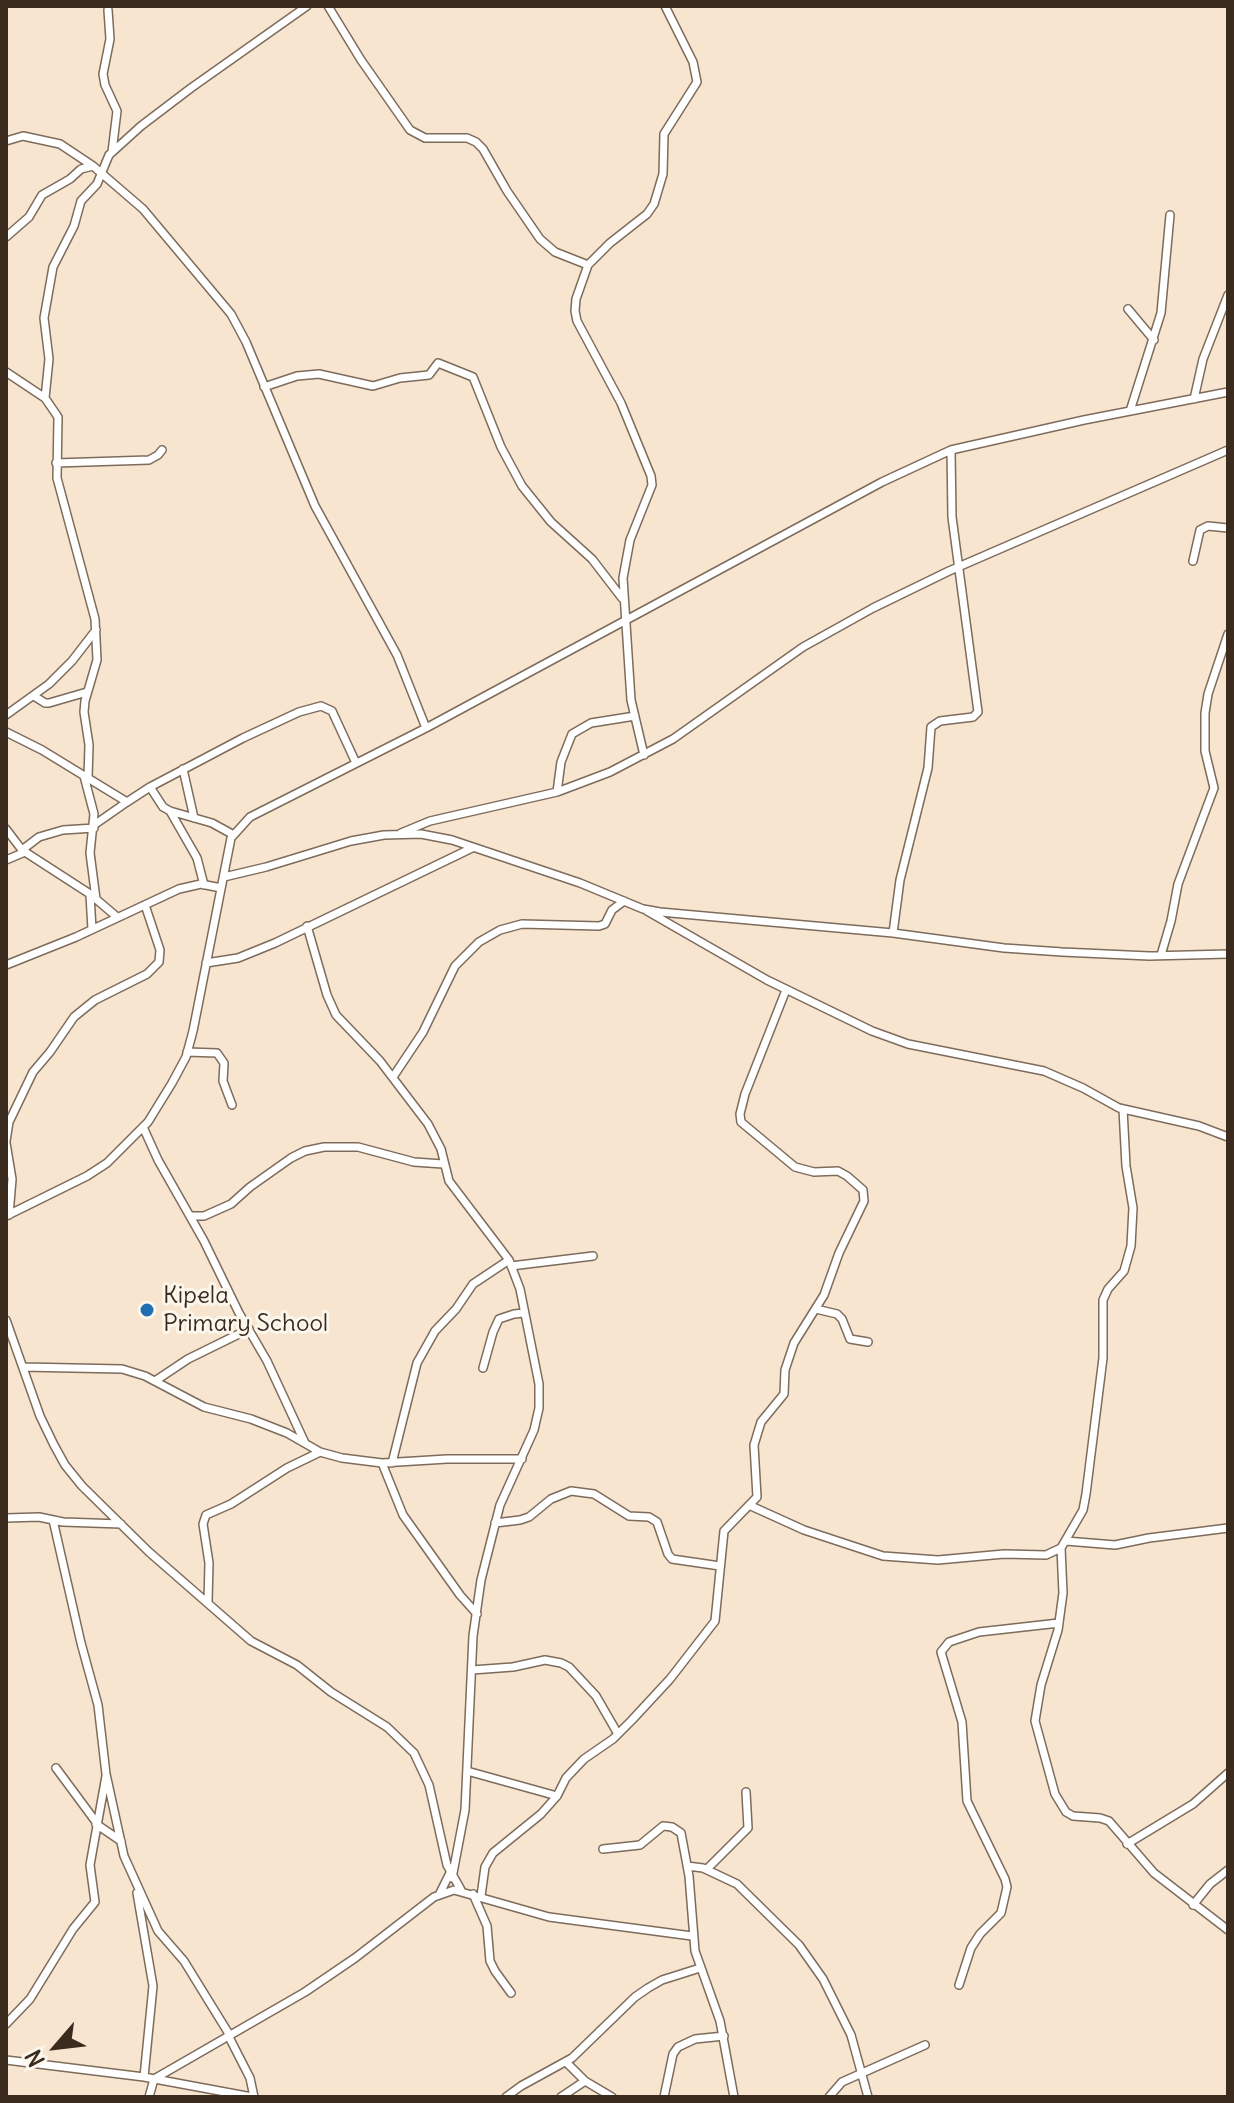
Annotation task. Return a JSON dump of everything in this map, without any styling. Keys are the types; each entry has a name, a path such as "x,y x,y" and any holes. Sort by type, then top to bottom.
{"street":[{"path":"112,152 191,88 307,6"},
{"path":"328,6 410,130 425,138 467,138 476,142 540,239 555,252 588,265"},
{"path":"644,755 635,716 624,599 626,556 652,485 651,476 621,403 577,321 576,299 588,265 651,209 663,174 664,134 697,82 693,62 665,6"},
{"path":"45,398 49,359 44,318 53,267 74,226 81,201 97,184 112,152 117,111 103,74 110,39 108,10"},
{"path":"6,141 23,136 60,144 93,166 143,209 221,301 246,342 315,506 397,655 426,728"},
{"path":"6,237 29,217 42,195 81,169 93,166"},
{"path":"1130,411 1154,340 1165,285 1170,215"},
{"path":"1194,399 1203,359 1228,295"},
{"path":"1128,309 1154,340"},
{"path":"264,387 297,376 319,374 373,386 400,378 429,375 438,363 473,377 501,447 522,486 551,522 592,559 624,599"},
{"path":"6,372 45,398 58,419 57,478 93,604 97,660 84,712 89,745 86,777 94,827 90,853 92,929"},
{"path":"8,1216 87,1176 125,1147 143,1127 172,1083 187,1052 232,834 250,817 426,728 869,488 951,450 1228,392"},
{"path":"56,463 149,460 162,450"},
{"path":"893,933 900,880 928,768 931,727 940,721 971,718 978,712 952,517 951,450"},
{"path":"399,834 430,821 584,784 687,730 738,691 816,639 873,608 960,566 1228,450"},
{"path":"1193,561 1200,530 1208,526 1228,528"},
{"path":"6,715 63,671 96,630"},
{"path":"1161,955 1178,884 1214,788 1205,751 1205,713 1208,694 1228,634"},
{"path":"34,696 49,703 87,692"},
{"path":"6,860 39,837 63,830 94,827 150,787 183,769 283,720 321,706 332,711 356,763"},
{"path":"557,792 561,762 572,734 591,723 635,716"},
{"path":"6,732 42,750 127,802"},
{"path":"183,769 194,818"},
{"path":"150,787 163,807 212,823 232,834"},
{"path":"170,811 197,858 204,885"},
{"path":"6,829 23,851 93,897 117,917"},
{"path":"224,877 351,841 399,834 441,837 643,909 786,990 892,1039 1044,1071 1061,1076 1123,1109 1199,1126 1228,1137"},
{"path":"206,963 238,958 348,910 472,848"},
{"path":"6,965 179,889 204,885 221,888"},
{"path":"393,1077 423,1032 455,966 479,942 500,930 522,924 599,926 605,924 612,910 624,901"},
{"path":"8,1216 12,1179 6,1142 9,1122 33,1072 74,1017 95,1000 147,974 159,962 160,950 145,905"},
{"path":"643,909 893,933 1004,948 1101,954 1228,954"},
{"path":"149,2097 154,2079 305,1992 439,1895 451,1876 465,1810 472,1670 481,1580 495,1523 534,1430 539,1384 520,1289 510,1263 449,1181 437,1140 393,1077 336,1015 307,926"},
{"path":"511,1993 490,1961 487,1926 477,1895 485,1867 490,1858 531,1824 557,1796 566,1778 584,1759 618,1734 670,1679 715,1621 724,1531 757,1497 754,1445 761,1422 784,1394 785,1370 794,1343 816,1309 862,1207 865,1195 855,1181 838,1171 808,1172 795,1167 741,1122 745,1094 786,990"},
{"path":"187,1052 217,1053 224,1063 223,1081 232,1105"},
{"path":"1123,1109 1126,1166 1133,1208 1131,1246 1124,1271 1108,1289 1103,1300 1103,1358 1086,1494 1083,1510 1063,1545 1063,1593 1059,1623 1041,1685 1035,1721 1055,1794 1066,1812 1073,1816 1109,1821 1154,1873 1228,1930"},
{"path":"143,1127 296,1418 305,1443"},
{"path":"191,1216 204,1216 231,1204 291,1158 324,1147 358,1147 414,1162 443,1164"},
{"path":"392,1463 417,1363 435,1331 456,1309 473,1284 510,1263 593,1256"},
{"path":"816,1309 837,1314 850,1339 868,1342"},
{"path":"483,1368 499,1319 524,1313"},
{"path":"6,1320 40,1416 65,1465 149,1552 251,1641 297,1665 331,1692 387,1727 414,1753 429,1785 439,1839 451,1876 461,1890"},
{"path":"155,1381 188,1359 249,1329"},
{"path":"23,1367 122,1369 155,1381 204,1407 249,1418 320,1452 342,1458 382,1463 522,1459"},
{"path":"208,1602 209,1563 203,1524 206,1515 231,1504 287,1468 320,1452"},
{"path":"382,1463 403,1515 477,1614"},
{"path":"495,1523 529,1517 560,1494 571,1491 594,1494 629,1516 649,1517 657,1522 672,1559 720,1566"},
{"path":"751,1506 804,1530 883,1556 938,1560 1004,1554 1046,1555 1063,1545 1115,1545 1228,1528"},
{"path":"6,1518 39,1517 121,1524"},
{"path":"6,2060 144,2077 253,2097 250,2078 228,2034 184,1961 158,1931 121,1841 106,1774 98,1705 53,1520"},
{"path":"959,1985 971,1948 1001,1913 1007,1887 968,1805 962,1722 941,1652 949,1642 979,1632 1059,1623"},
{"path":"472,1670 513,1667 545,1660 561,1663 569,1667 596,1696 618,1734"},
{"path":"56,1768 96,1823 121,1841"},
{"path":"467,1771 557,1796"},
{"path":"1127,1844 1193,1804 1228,1773"},
{"path":"6,2024 30,1999 73,1929 95,1902 90,1865 106,1774"},
{"path":"707,1869 748,1828 746,1792"},
{"path":"603,1849 640,1845 663,1826 681,1833 687,1866 692,1936 724,2036 734,2097"},
{"path":"687,1866 707,1869 737,1884 799,1945 833,1998 851,2035 868,2097"},
{"path":"1193,1905 1210,1884 1228,1870"},
{"path":"136,1883 153,1986 144,2077"},
{"path":"439,1895 461,1890 549,1917 692,1936"},
{"path":"506,2097 566,2062 648,1988 662,1980 700,1968"},
{"path":"664,2097 673,2054 678,2047 695,2039 724,2036"},
{"path":"829,2097 836,2085 925,2045"},
{"path":"566,2062 585,2081 612,2097"},
{"path":"561,2097 585,2081"}],"place":[{"name":"Kipela Primary School","path":"147,1310"}]}
